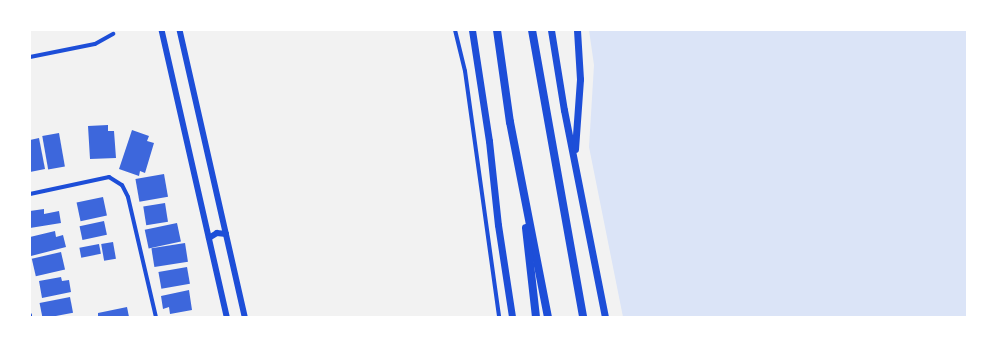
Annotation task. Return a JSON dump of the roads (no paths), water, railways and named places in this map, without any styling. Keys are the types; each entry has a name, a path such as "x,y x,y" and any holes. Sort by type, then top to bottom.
{"highway":[{"path":"472,30 489,141 501,248 512,317"},
{"path":"497,30 518,160 548,317"},
{"path":"532,30 583,317"},
{"path":"551,30 564,110 575,157 605,317"},
{"path":"575,157 580,79 577,30"},
{"path":"518,160 536,317"}],"street":[{"path":"162,30 227,317"},
{"path":"180,30 245,317"},
{"path":"455,30 465,71 499,317"},
{"path":"30,57 95,44 113,34"},
{"path":"30,194 109,177 122,185 128,197 156,317"},
{"path":"209,238 217,233 226,234"},
{"path":"222,317 224,303"}]}
